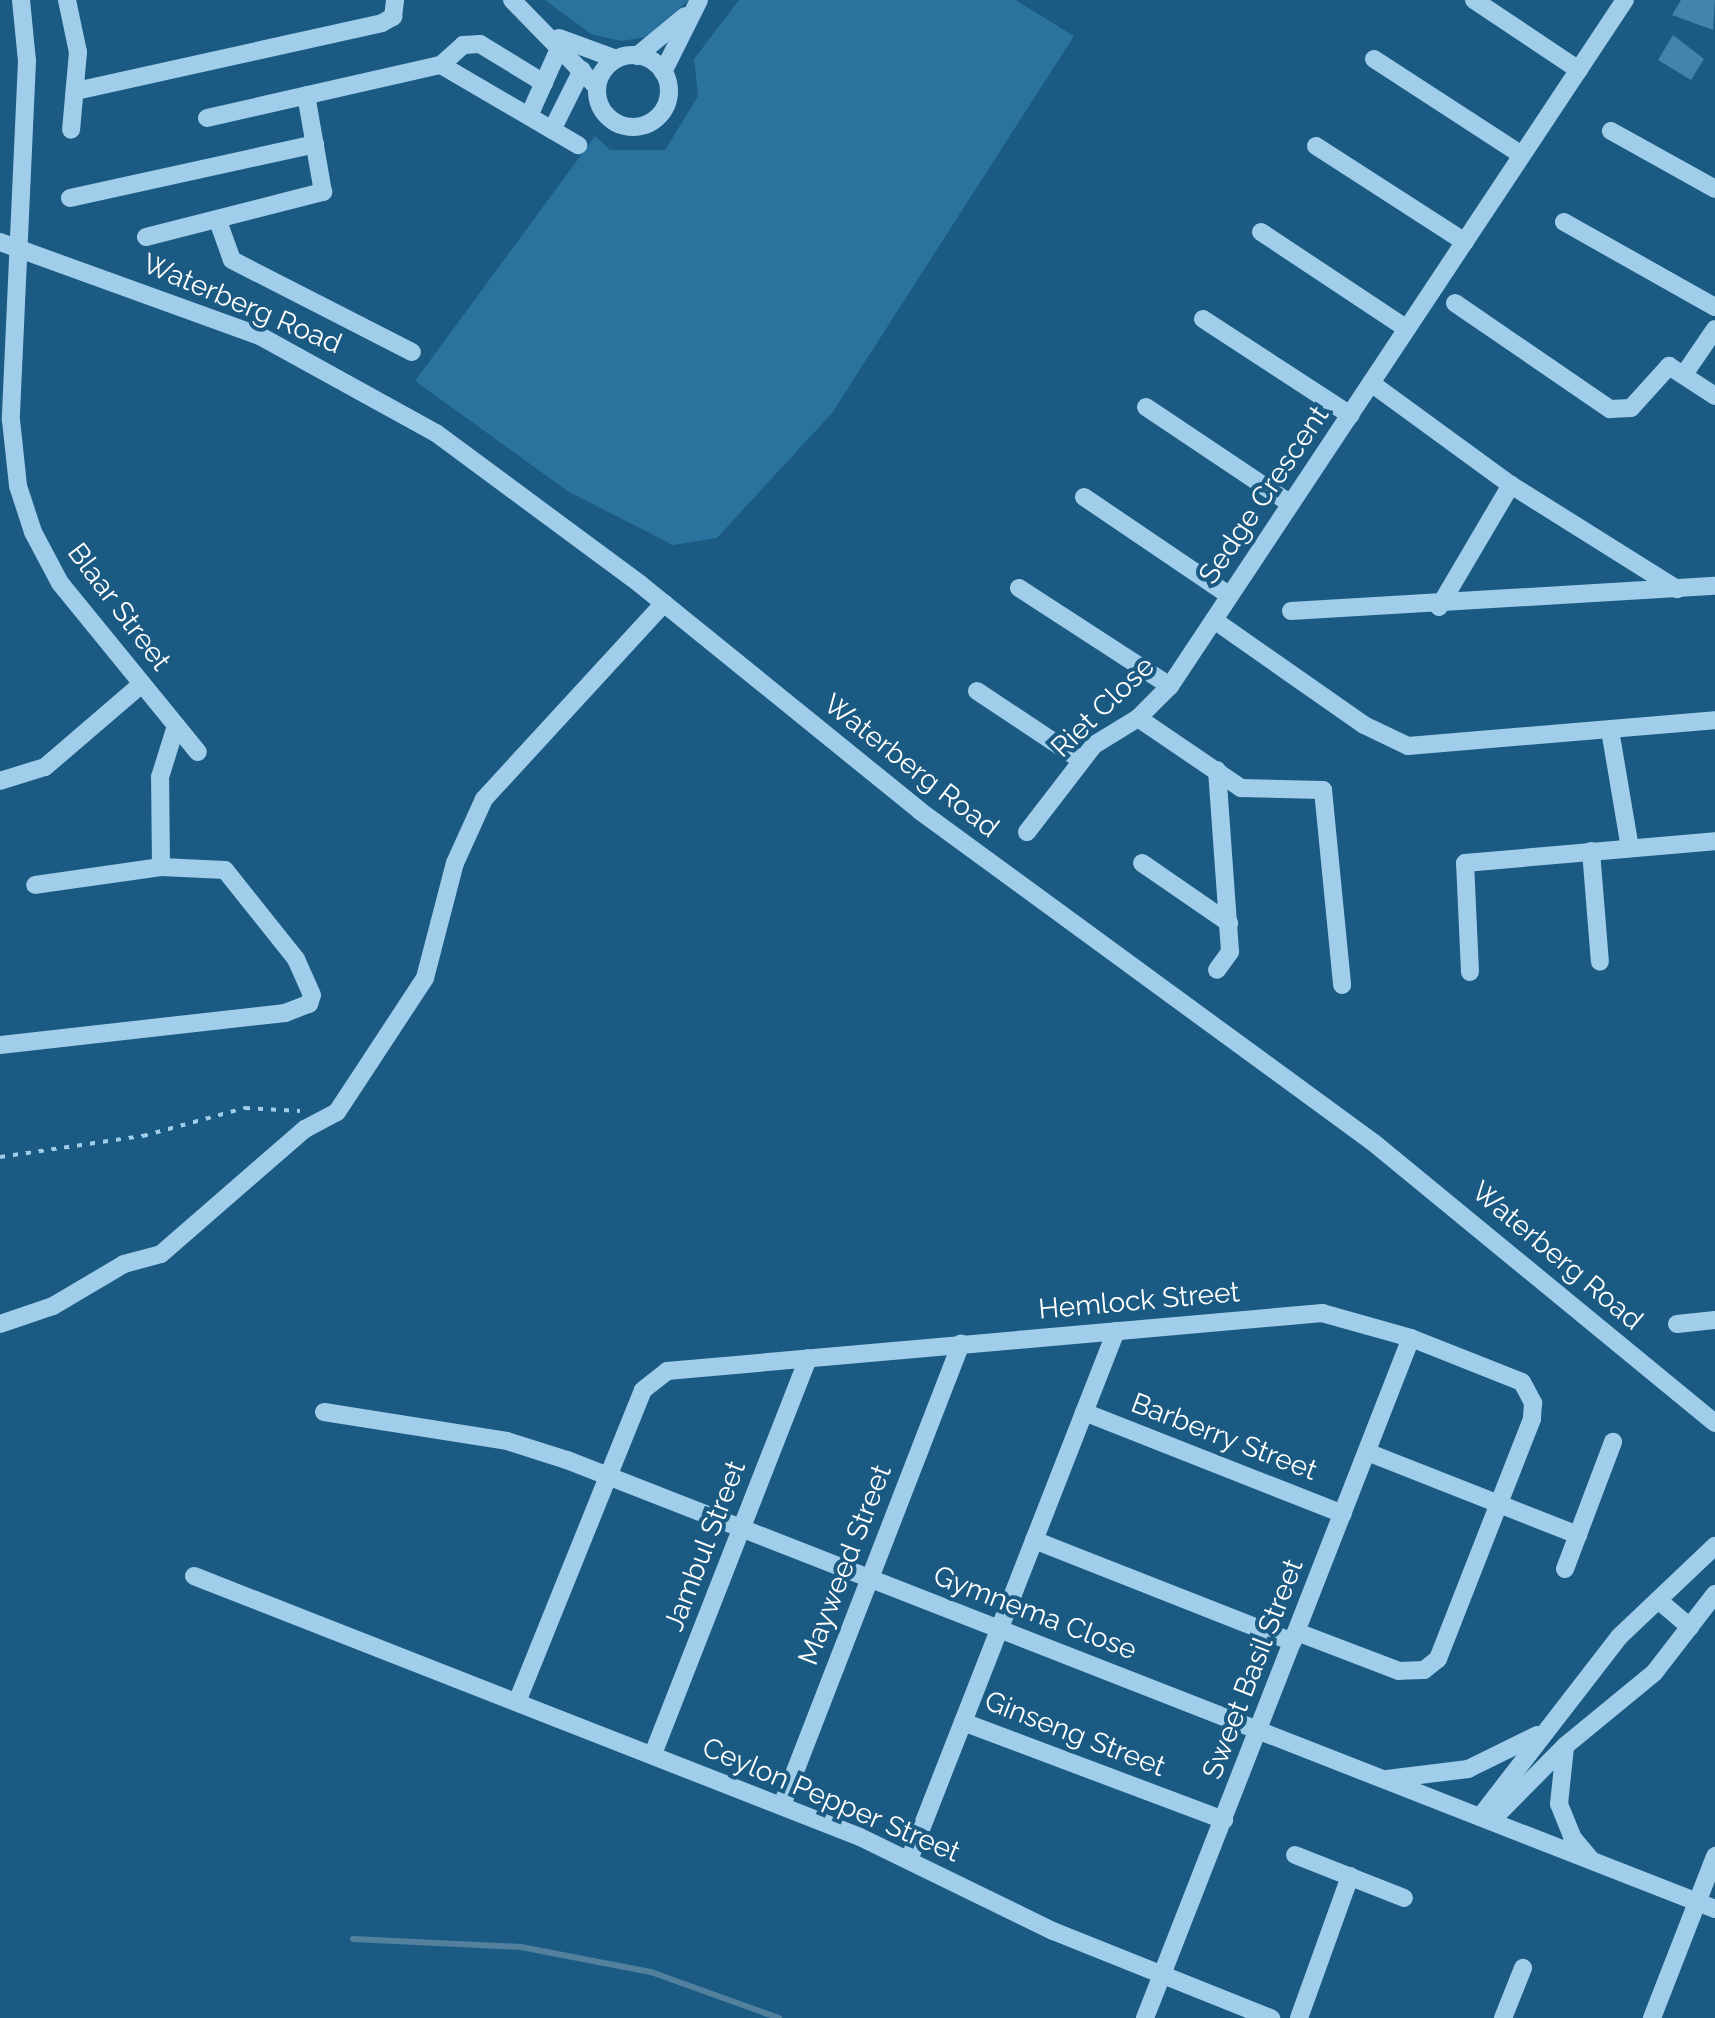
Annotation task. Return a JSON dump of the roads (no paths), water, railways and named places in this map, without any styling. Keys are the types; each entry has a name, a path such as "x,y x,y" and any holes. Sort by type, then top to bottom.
{"street":[{"name":"Blaar Street","path":"20,0 26,61 11,420 24,510 60,583 198,752"},
{"path":"67,0 78,52 72,130"},
{"path":"76,91 382,22 392,16 395,0"},
{"path":"512,0 557,40 597,87 607,116 635,127 662,112 669,92 664,72 694,6"},
{"path":"1474,0 1578,70"},
{"name":"Sedge Crescent","path":"1625,0 1214,620 1399,744 1715,720"},
{"path":"557,40 616,59 637,56 694,6"},
{"path":"529,116 557,40"},
{"path":"207,118 441,65 463,45 480,44 544,83"},
{"path":"637,56 664,72"},
{"path":"597,87 616,59"},
{"path":"1374,59 1522,156"},
{"path":"441,65 578,145"},
{"path":"552,130 582,70"},
{"path":"146,237 316,198 324,184 306,95"},
{"path":"1610,130 1715,189"},
{"path":"70,198 316,144"},
{"path":"1316,146 1464,242"},
{"path":"218,220 232,260 412,352"},
{"path":"1564,222 1715,307"},
{"path":"1262,232 1407,329"},
{"name":"Waterberg Road","path":"0,242 19,245 224,320 360,386 482,466 664,603 920,811 1418,1177 1715,1423"},
{"path":"1454,303 1616,411 1631,408 1663,368 1684,373 1715,396"},
{"path":"1203,320 1350,414"},
{"path":"1684,373 1715,329"},
{"path":"1371,383 1512,485 1678,589"},
{"path":"1146,407 1290,504"},
{"path":"1439,607 1512,485"},
{"path":"1084,497 1230,596"},
{"path":"1291,610 1439,607 1715,586"},
{"path":"1019,588 1170,686"},
{"path":"0,1324 53,1306 124,1264 161,1254 297,1136 336,1112 425,978 455,863 484,799 664,603"},
{"name":"Riet Close","path":"1027,832 1081,760 1138,718 1170,686 1214,620"},
{"path":"0,781 45,767 142,684"},
{"path":"977,691 1081,760"},
{"path":"1138,718 1242,788 1312,786 1326,794 1342,985"},
{"path":"161,867 160,777 176,726"},
{"path":"1610,730 1630,848"},
{"path":"1217,770 1230,923 1230,952 1218,970"},
{"path":"1470,972 1465,863 1715,841"},
{"path":"1591,852 1600,962"},
{"path":"1142,863 1230,923"},
{"path":"0,1046 285,1013 309,1004 310,981 230,874 161,867 35,885"},
{"name":"Hemlock Street","path":"517,1702 605,1476 654,1376 961,1344 1332,1314 1512,1375 1528,1391 1532,1419 1449,1633 1428,1667 1393,1670 1034,1540"},
{"path":"1677,1324 1715,1320"},
{"path":"908,1860 1116,1331"},
{"name":"Sweet Basil Street","path":"1145,2018 1411,1338"},
{"name":"Mayweed Street","path":"782,1805 961,1344"},
{"name":"Jambul Street","path":"653,1754 808,1358"},
{"name":"Gymnema Close","path":"324,1412 507,1441 1706,1905"},
{"name":"Barberry Street","path":"1084,1412 1343,1514"},
{"path":"1564,1569 1613,1442"},
{"path":"1367,1452 1578,1535"},
{"path":"1485,1819 1620,1636 1715,1546"},
{"name":"Ceylon Pepper Street","path":"194,1576 782,1805 908,1860 1053,1932 1271,2018"},
{"path":"1485,1819 1654,1673 1715,1594"},
{"path":"1658,1600 1690,1627"},
{"name":"Ginseng Street","path":"963,1722 1224,1820"},
{"path":"1381,1780 1468,1769 1550,1727"},
{"path":"1565,1746 1558,1804 1572,1837 1592,1861"},
{"path":"1295,1855 1404,1898"},
{"path":"1652,2018 1706,1905 1715,1856"},
{"path":"1299,2018 1350,1876"},
{"path":"1503,2018 1522,1968"}],"waterway":[{"path":"353,1939 521,1947 651,1972 779,2018"}]}
